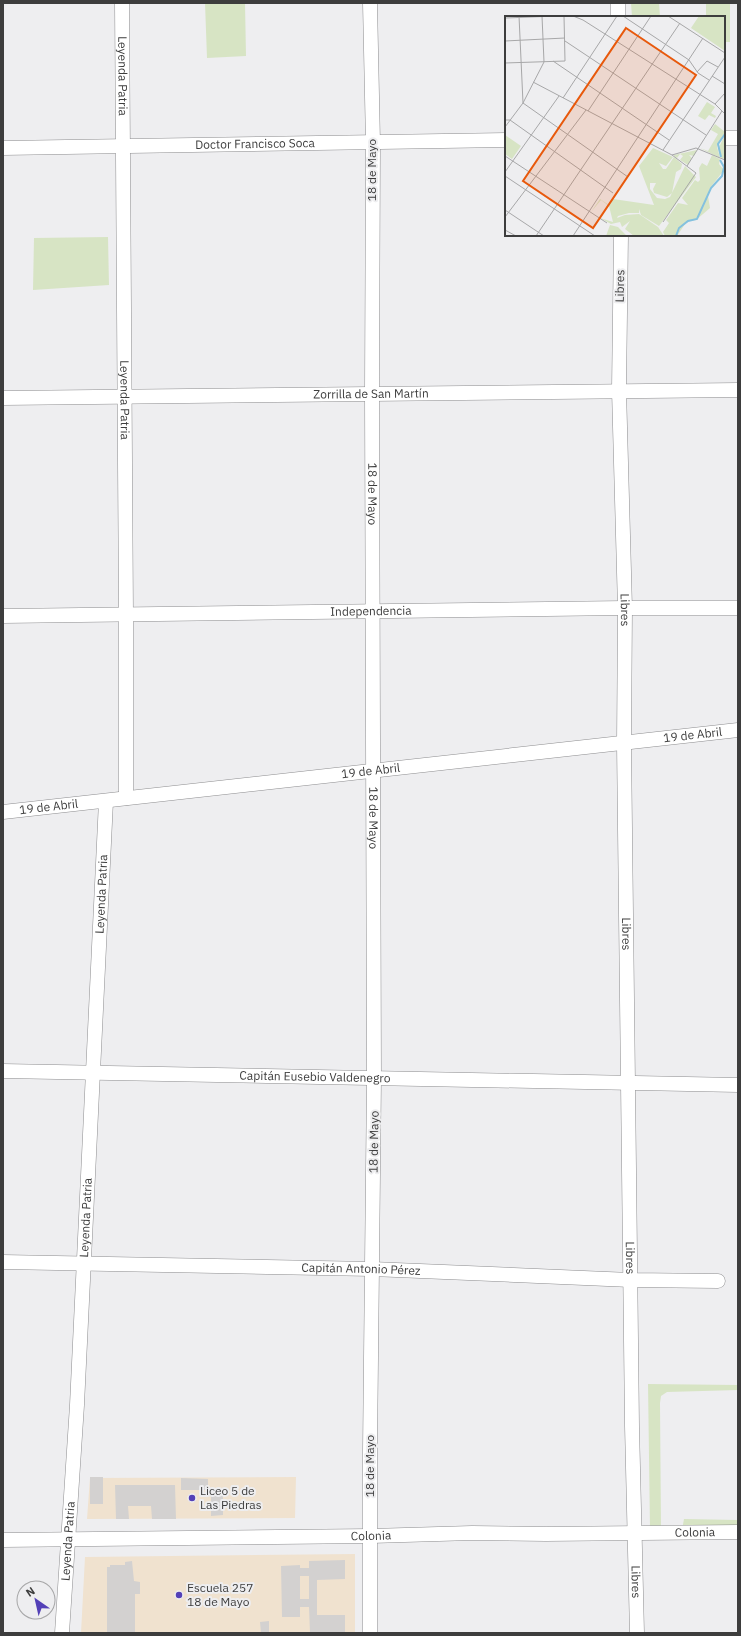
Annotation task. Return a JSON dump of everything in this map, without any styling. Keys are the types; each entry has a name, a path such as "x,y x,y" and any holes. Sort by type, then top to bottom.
{"street":[{"name":"Leyenda Patria","path":"122,3 126,798"},
{"name":"18 de Mayo","path":"370,3 373,143 372,393 374,1079 370,1633"},
{"path":"618,3 618,16"},
{"path":"725,138 738,138"},
{"name":"Doctor Francisco Soca","path":"3,148 505,140"},
{"name":"Libres","path":"621,236 619,390 625,608 624,744 637,1633"},
{"name":"Zorrilla de San Martín","path":"3,398 619,390 738,390"},
{"name":"Independencia","path":"3,616 625,608 738,608"},
{"name":"19 de Abril","path":"3,812 106,802 126,798 624,744 738,730"},
{"name":"Leyenda Patria","path":"62,1633 77,1405 106,802"},
{"name":"Capitán Eusebio Valdenegro","path":"3,1071 94,1074 738,1085"},
{"name":"Capitán Antonio Pérez","path":"3,1262 372,1269 631,1280 718,1281"},
{"name":"Colonia","path":"3,1540 371,1536 472,1533 546,1534 738,1532"}],"shaded area":[{"name":"Liceo 5 de Las Piedras","path":"296,1477 295,1518 87,1519 90,1478"},
{"name":"Escuela 257 18 de Mayo","path":"355,1554 355,1633 81,1633 85,1557"}],"green space":[{"path":"205,3 245,3 246,56 207,58"},
{"path":"631,3 659,3 660,16 632,16"},
{"path":"706,3 730,3 730,42 725,42 725,16 706,16"},
{"path":"108,237 109,285 33,290 34,238"},
{"path":"648,1384 738,1385 738,1390 667,1392 661,1396 661,1529 650,1528"},
{"path":"684,1519 738,1520 738,1528 682,1530"}],"building":[{"path":"90,1477 103,1477 103,1504 90,1504"},
{"path":"181,1478 208,1479 208,1490 181,1490"},
{"path":"115,1485 175,1485 176,1519 152,1519 151,1506 128,1506 129,1519 116,1519"},
{"path":"223,1488 223,1515 211,1516 211,1489"},
{"path":"345,1560 345,1579 317,1580 317,1615 345,1615 345,1633 310,1633 309,1607 300,1607 300,1617 282,1617 281,1566 300,1565 300,1568 309,1568 309,1561","holes":["300,1576 309,1576 309,1599 300,1599"]},
{"path":"132,1561 134,1581 140,1582 140,1594 135,1594 135,1633 107,1633 107,1567 110,1567 110,1565 125,1565 125,1562"},
{"path":"269,1621 269,1633 261,1633 260,1622"}],"place":[{"name":"Liceo 5 de Las Piedras","path":"192,1498"},
{"name":"Escuela 257 18 de Mayo","path":"179,1595"}]}
